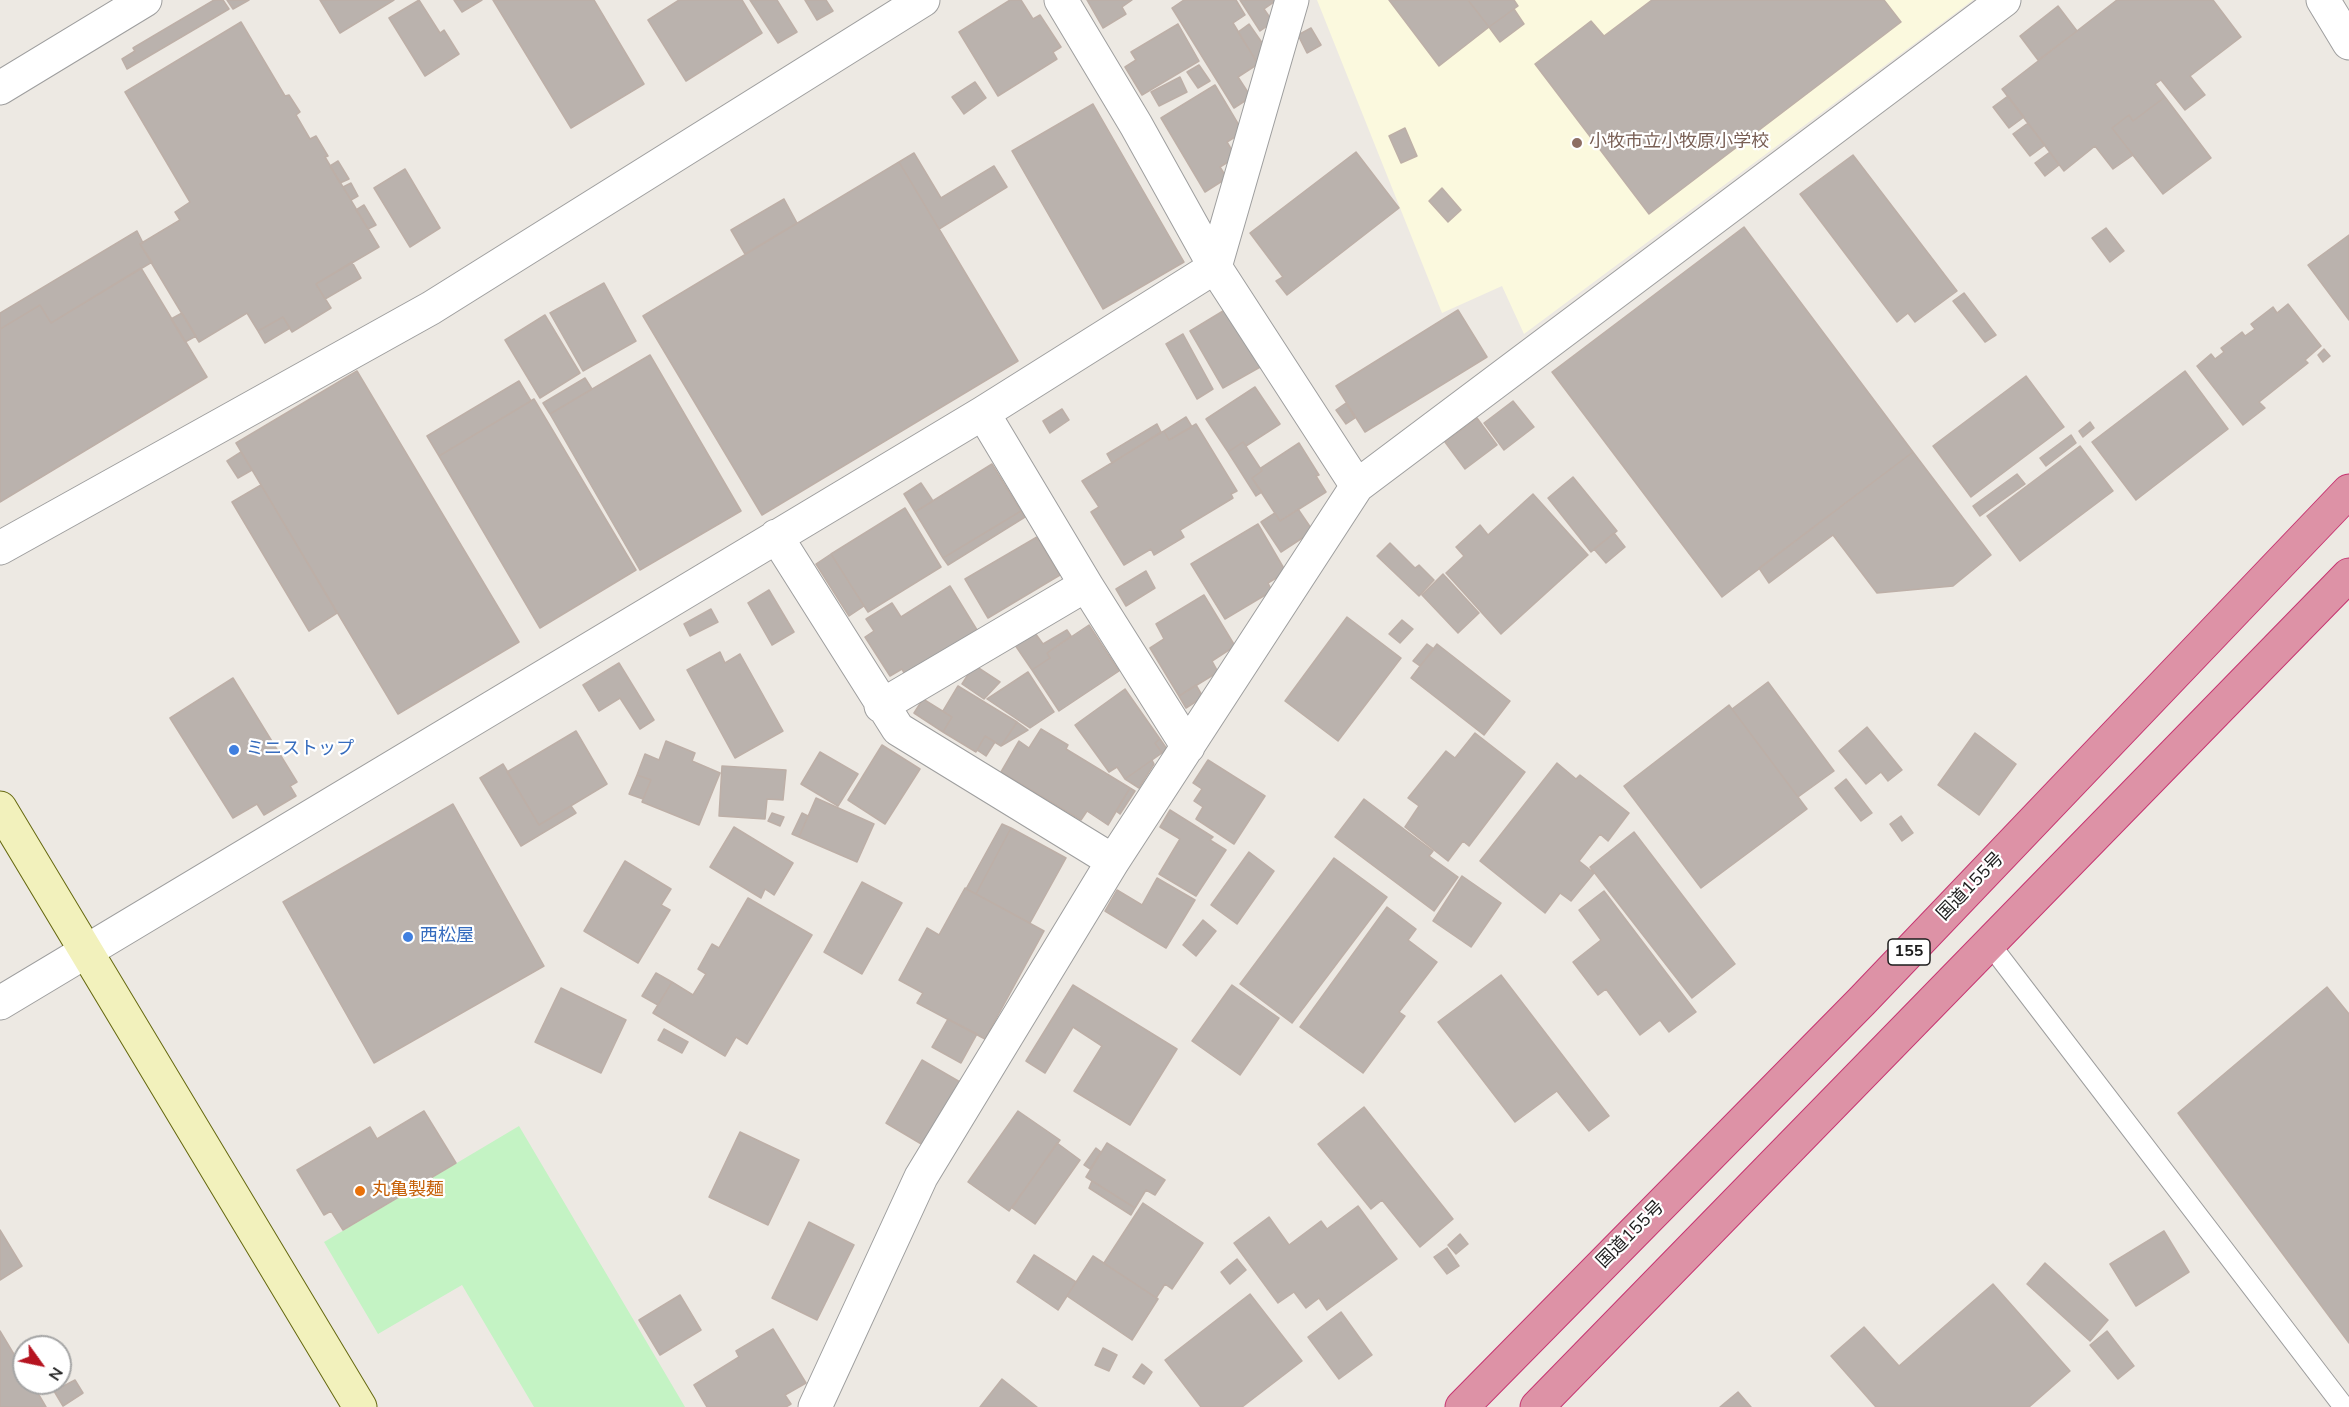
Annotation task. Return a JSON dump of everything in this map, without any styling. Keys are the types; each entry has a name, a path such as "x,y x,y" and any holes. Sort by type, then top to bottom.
{"highway":[{"name":"国道155号","path":"1462,1407 1862,1001 2349,491"},
{"path":"1537,1407 2349,575"}],"street":[{"path":"0,88 145,0"},
{"path":"0,548 431,308 923,0"},
{"path":"1061,0 1136,125 1215,267 1357,486"},
{"path":"0,1003 983,413 1215,267 1292,0"},
{"path":"815,1407 921,1176 1113,861 1357,486 2004,0"},
{"path":"2323,0 2349,43"},
{"path":"983,413 1086,585 1188,747"},
{"path":"776,536 881,706 898,729 1113,861"},
{"path":"881,706 1086,585"},
{"path":"0,808 360,1407"}],"lane":[{"path":"1989,944 2344,1407"}],"shaded area":[{"name":"小牧市立小牧原小学校","path":"1317,0 1973,0 1524,334 1502,286 1442,313"}],"green space":[{"path":"519,1126 685,1407 534,1407 462,1285 378,1334 324,1242"}],"building":[{"path":"214,0 223,0 229,9 127,69 122,59 135,51 133,48"},
{"path":"227,0 249,0 233,9"},
{"path":"320,0 394,0 340,33"},
{"path":"419,0 440,33 444,30 459,54 425,76 389,18"},
{"path":"454,0 482,0 462,12"},
{"path":"493,0 594,0 644,84 571,128"},
{"path":"679,0 742,0 762,33 686,81 648,20"},
{"path":"750,0 777,0 797,32 778,43"},
{"path":"805,0 826,0 833,11 817,20"},
{"path":"1010,0 1021,0 1033,19 1040,15 1061,47 1053,52 1057,59 998,96 959,32"},
{"path":"1087,0 1132,0 1122,7 1126,14 1103,28"},
{"path":"1184,0 1236,0 1245,15 1233,23 1258,64 1238,77 1251,97 1234,108 1172,8"},
{"path":"1240,0 1277,0 1264,9 1273,22 1260,31"},
{"path":"1389,0 1468,0 1489,27 1439,66"},
{"path":"1468,0 1514,0 1518,6 1489,27"},
{"path":"1652,0 1884,0 1901,22 1649,214 1535,64 1591,21 1604,36"},
{"path":"2117,0 2213,0 2241,37 2190,76 2205,95 2185,110 2161,80 2155,84 2165,97 2133,121 2129,115 2112,128 2133,155 2113,169 2095,146 2064,171 2002,89"},
{"path":"2058,6 2077,31 2038,60 2020,36"},
{"path":"1514,9 1524,24 1500,42 1489,27"},
{"path":"241,22 285,96 289,95 300,112 296,115 310,139 316,136 328,156 325,157 379,247 316,284 331,308 292,332 283,317 258,331 247,313 199,342 140,244 180,220 175,212 190,202 125,92"},
{"path":"1178,24 1199,61 1142,95 1125,67 1136,60 1131,52"},
{"path":"1249,24 1265,47 1263,58 1257,62 1238,32"},
{"path":"1311,28 1321,45 1307,53 1298,35"},
{"path":"1199,65 1210,81 1198,88 1187,72"},
{"path":"1180,77 1187,92 1159,106 1151,92"},
{"path":"975,82 986,98 964,114 952,97"},
{"path":"1215,85 1243,132 1227,142 1236,157 1220,167 1227,178 1205,192 1161,118"},
{"path":"2008,96 2024,117 2009,128 1993,107"},
{"path":"2165,97 2211,158 2163,194 2112,128 2129,115 2133,121"},
{"path":"1093,104 1184,262 1103,309 1012,151"},
{"path":"2028,123 2045,145 2030,156 2013,134"},
{"path":"1405,128 1417,156 1401,163 1389,136"},
{"path":"1356,152 1399,208 1287,295 1276,281 1283,277 1250,233"},
{"path":"2050,152 2059,165 2045,176 2035,163"},
{"path":"914,153 941,198 994,166 1007,187 939,229 899,162"},
{"path":"1853,155 1957,291 1915,322 1908,313 1897,322 1800,194"},
{"path":"338,161 349,179 340,183 330,166"},
{"path":"899,162 1018,361 762,515 643,316"},
{"path":"405,169 440,228 410,247 374,188"},
{"path":"351,183 358,196 351,200 343,187"},
{"path":"1442,188 1461,210 1448,222 1429,201"},
{"path":"784,199 797,223 745,254 731,230"},
{"path":"364,205 376,225 368,229 356,210"},
{"path":"1744,227 1913,452 1722,597 1552,372"},
{"path":"2106,228 2124,251 2110,262 2092,238"},
{"path":"137,231 143,243 140,244 152,262 51,323 40,305 0,329 0,313"},
{"path":"2349,235 2349,320 2308,265"},
{"path":"352,262 361,278 325,299 316,284"},
{"path":"141,268 207,377 0,502 0,329 40,305 51,323"},
{"path":"604,283 636,341 583,371 550,313"},
{"path":"1964,293 1996,335 1985,342 1953,301"},
{"path":"2288,304 2321,346 2305,360 2308,363 2259,402 2265,408 2243,425 2197,366 2211,354 2215,359 2224,352 2221,348 2242,332 2245,336 2255,329 2251,324 2273,307 2277,313"},
{"path":"1228,308 1262,366 1223,388 1190,331"},
{"path":"1458,310 1487,357 1365,432 1336,386"},
{"path":"182,313 196,336 185,342 171,319"},
{"path":"545,315 580,373 540,398 505,340"},
{"path":"283,317 290,328 265,343 258,331"},
{"path":"1183,334 1213,389 1197,399 1166,344"},
{"path":"2324,349 2330,356 2323,362 2318,355"},
{"path":"650,355 741,511 640,570 550,414"},
{"path":"357,371 519,642 398,714 236,443"},
{"path":"2185,371 2228,429 2136,500 2092,442"},
{"path":"2026,376 2064,427 1971,497 1933,446"},
{"path":"585,378 592,389 550,414 543,403"},
{"path":"519,381 531,401 439,456 427,436"},
{"path":"1255,387 1280,424 1246,446 1243,442 1228,452 1206,419"},
{"path":"534,399 636,570 540,628 439,456"},
{"path":"1513,401 1534,427 1504,450 1484,423"},
{"path":"1346,403 1355,418 1346,424 1336,410"},
{"path":"1062,409 1069,420 1050,433 1043,421"},
{"path":"1186,417 1192,427 1169,440 1164,431"},
{"path":"1477,418 1497,445 1465,469 1445,442"},
{"path":"2090,422 2094,428 2083,437 2079,431"},
{"path":"1157,424 1161,432 1112,463 1107,454"},
{"path":"1196,424 1237,491 1231,494 1233,498 1180,530 1184,537 1154,555 1151,549 1124,565 1091,512 1099,507 1082,481 1164,431 1169,440"},
{"path":"2071,435 2076,443 2046,466 2040,458"},
{"path":"1243,442 1262,471 1252,478 1262,492 1256,496 1228,452"},
{"path":"1299,443 1319,475 1316,476 1326,492 1280,521 1252,478 1262,471 1261,468"},
{"path":"2080,446 2113,491 2020,561 1987,516"},
{"path":"241,452 252,470 238,478 227,461"},
{"path":"1913,452 1991,555 1953,586 1877,593 1833,535 1769,583 1759,568"},
{"path":"992,464 1021,511 943,558 915,512"},
{"path":"2017,474 2025,484 1980,516 1973,506"},
{"path":"1573,477 1617,531 1591,552 1548,498"},
{"path":"921,483 933,501 915,512 904,494"},
{"path":"261,485 337,613 309,631 232,502"},
{"path":"1533,494 1588,555 1501,634 1446,573 1464,556 1456,547 1480,525 1488,535"},
{"path":"905,508 941,567 868,612 831,554"},
{"path":"1298,509 1313,531 1281,552 1261,522 1275,513 1280,521"},
{"path":"1021,511 1025,517 948,565 943,558"},
{"path":"1258,524 1286,572 1268,583 1272,591 1225,619 1191,564"},
{"path":"1614,533 1625,547 1606,563 1594,549"},
{"path":"1037,537 1060,575 988,618 965,579"},
{"path":"1390,543 1415,568 1419,565 1434,580 1419,596 1377,556"},
{"path":"831,554 864,606 849,616 816,564"},
{"path":"1146,571 1155,588 1126,606 1116,589"},
{"path":"1443,574 1479,613 1458,633 1422,595"},
{"path":"950,586 977,630 905,675 902,669 890,676 865,637 874,631 866,619 892,603 901,617"},
{"path":"769,590 794,632 772,645 748,603"},
{"path":"1204,595 1235,646 1212,661 1218,672 1179,696 1150,648 1164,639 1156,624"},
{"path":"711,609 718,622 690,636 684,624"},
{"path":"1347,617 1401,658 1338,741 1285,701"},
{"path":"1402,620 1413,629 1400,643 1389,634"},
{"path":"1089,625 1119,671 1059,711 1032,670 1050,658 1047,653"},
{"path":"1067,630 1071,636 1047,653 1050,658 1032,670 1015,645 1035,633 1043,644"},
{"path":"1427,644 1434,649 1420,666 1413,661"},
{"path":"1437,644 1510,701 1484,735 1411,678"},
{"path":"720,652 725,663 740,654 783,731 735,758 687,670"},
{"path":"619,663 654,720 640,729 620,698 599,711 583,685"},
{"path":"974,665 1000,682 984,699 962,684"},
{"path":"1028,672 1054,712 1030,728 987,699"},
{"name":"ミニストップ","path":"233,678 297,782 290,786 296,796 264,815 257,804 233,818 170,718"},
{"path":"1768,682 1834,771 1798,797 1732,709"},
{"path":"1196,685 1203,697 1186,708 1179,696"},
{"path":"958,686 1017,722 1001,746 985,736 976,752 943,732 952,717 943,711"},
{"path":"1125,689 1160,739 1155,743 1162,753 1125,779 1117,767 1109,772 1075,725"},
{"path":"923,699 952,717 943,732 914,713"},
{"path":"1729,705 1807,809 1701,888 1624,786"},
{"path":"1017,722 1028,730 1001,746"},
{"path":"1867,727 1902,770 1888,781 1881,772 1866,784 1839,751"},
{"path":"1041,729 1068,745 1066,749 1130,788 1108,825 1087,811 1081,820 1001,772 1019,741 1029,748"},
{"path":"576,731 607,784 539,825 507,772"},
{"path":"1475,733 1525,772 1469,846 1463,841 1448,861 1405,827 1419,806 1408,798 1446,751 1455,758"},
{"path":"1975,733 2016,764 1979,815 1938,785"},
{"path":"985,736 995,742 986,756 977,750"},
{"path":"1160,739 1167,749 1162,753 1155,743"},
{"path":"666,741 695,753 692,761 720,773 699,825 642,802 651,780 637,775 645,754 659,760"},
{"path":"882,745 920,769 885,824 848,800"},
{"path":"820,752 858,774 838,806 801,784"},
{"path":"1152,760 1154,764 1139,788 1125,779"},
{"path":"1208,760 1265,796 1234,844 1196,819 1203,807 1194,801 1202,789 1193,783"},
{"path":"1557,763 1576,779 1580,775 1629,813 1608,841 1600,834 1579,861 1594,873 1571,901 1560,893 1545,913 1480,861"},
{"path":"503,764 539,825 571,806 576,813 521,846 480,778"},
{"path":"722,766 786,770 783,800 767,799 765,819 719,816"},
{"path":"637,775 651,780 643,799 629,794"},
{"path":"1846,779 1872,813 1861,821 1835,788"},
{"path":"1130,788 1135,791 1120,814 1116,811"},
{"path":"816,798 874,824 857,862 799,837"},
{"path":"1364,799 1433,851 1429,856 1458,877 1434,911 1335,837"},
{"path":"453,804 544,966 374,1063 283,902"},
{"path":"1170,810 1213,837 1210,840 1226,850 1196,896 1159,874 1180,839 1160,827"},
{"path":"772,813 784,817 780,826 768,821"},
{"path":"802,813 808,816 799,837 792,834"},
{"path":"1901,816 1913,833 1902,841 1890,824"},
{"path":"1002,824 1011,828 976,894 966,889"},
{"path":"734,827 793,863 774,895 765,889 761,898 710,867"},
{"path":"1011,828 1066,858 1030,923 976,894"},
{"path":"1634,832 1735,964 1692,998 1590,867"},
{"path":"1249,852 1274,871 1237,924 1211,905"},
{"path":"1334,858 1387,897 1292,1023 1240,984"},
{"path":"625,861 671,889 661,905 670,910 638,963 584,931"},
{"path":"1462,876 1501,903 1471,947 1433,921"},
{"path":"1157,878 1195,900 1166,948 1105,911 1117,890 1142,905"},
{"path":"862,882 902,903 862,974 824,952"},
{"path":"965,888 1044,931 985,1039 917,1003 923,993 899,980 927,928 939,935"},
{"path":"1604,891 1696,1012 1669,1032 1660,1020 1640,1035 1606,989 1598,995 1573,962 1601,940 1579,910"},
{"path":"748,898 812,935 747,1044 736,1037 725,1056 653,1013 672,982 693,995 706,974 698,969 712,944 719,948"},
{"path":"1387,907 1416,929 1408,940 1437,962 1399,1012 1405,1016 1363,1073 1300,1027"},
{"path":"1203,920 1216,931 1196,956 1183,945"},
{"path":"656,973 672,982 658,1005 642,996"},
{"path":"1501,975 1609,1116 1589,1131 1557,1091 1515,1122 1438,1022"},
{"path":"1073,985 1177,1049 1130,1125 1074,1091 1102,1046 1073,1027 1045,1073 1026,1061"},
{"path":"1232,985 1279,1018 1240,1075 1192,1041"},
{"path":"2327,987 2349,1014 2349,1343 2178,1113"},
{"path":"561,988 626,1020 601,1073 535,1042"},
{"path":"948,1019 977,1034 961,1063 932,1047"},
{"path":"664,1029 688,1042 682,1053 658,1040"},
{"path":"922,1060 960,1082 923,1145 886,1123"},
{"path":"1364,1107 1453,1219 1420,1247 1382,1200 1371,1209 1318,1144"},
{"name":"丸亀製麺","path":"424,1111 456,1163 343,1230 331,1211 324,1215 297,1170 370,1127 377,1139"},
{"path":"1018,1111 1060,1140 1009,1211 968,1182"},
{"path":"740,1132 799,1160 768,1225 709,1197"},
{"path":"1057,1143 1080,1160 1035,1224 1012,1208"},
{"path":"1107,1143 1165,1180 1155,1195 1146,1190 1135,1208 1086,1177"},
{"path":"1096,1148 1101,1152 1090,1169 1084,1165"},
{"path":"1092,1181 1135,1208 1131,1215 1089,1188"},
{"path":"1143,1203 1203,1243 1172,1289 1165,1284 1156,1298 1104,1263"},
{"path":"1358,1206 1397,1259 1327,1310 1319,1298 1306,1308 1294,1292 1278,1303 1234,1243 1269,1217 1289,1245 1321,1221 1327,1229"},
{"path":"809,1222 854,1245 817,1320 772,1298"},
{"path":"0,1230 22,1266 0,1280"},
{"path":"2164,1231 2189,1272 2136,1306 2110,1264"},
{"path":"1460,1234 1468,1244 1456,1254 1448,1245"},
{"path":"1447,1248 1459,1266 1447,1274 1434,1257"},
{"path":"1034,1255 1076,1282 1058,1310 1017,1282"},
{"path":"1093,1256 1158,1299 1132,1340 1067,1296"},
{"path":"1237,1259 1246,1270 1230,1284 1221,1272"},
{"path":"2045,1263 2108,1320 2090,1341 2027,1284"},
{"path":"1993,1284 2070,1371 2029,1407 1876,1407 1831,1356 1864,1327 1899,1366"},
{"path":"1250,1294 1302,1361 1242,1407 1201,1407 1165,1360"},
{"path":"680,1295 701,1330 660,1355 639,1320"},
{"path":"1341,1312 1372,1355 1339,1379 1308,1337"},
{"path":"773,1329 806,1383 785,1395 791,1404 786,1407 707,1407 694,1385 739,1357 736,1351"},
{"path":"0,1331 12,1351 12,1395 39,1395 46,1407 0,1407"},
{"path":"2107,1331 2134,1366 2118,1379 2090,1345"},
{"path":"1103,1348 1117,1355 1109,1371 1095,1365"},
{"path":"1142,1364 1152,1372 1144,1384 1133,1377"},
{"path":"1002,1379 1037,1407 980,1407"},
{"path":"75,1380 83,1393 63,1406 56,1395 72,1395 72,1382"},
{"path":"1738,1392 1751,1407 1720,1407"}],"place":[{"name":"小牧市立小牧原小学校","path":"1577,143"},
{"name":"ミニストップ","path":"234,750"},
{"name":"西松屋","path":"408,937"},
{"name":"丸亀製麺","path":"360,1191"}]}
